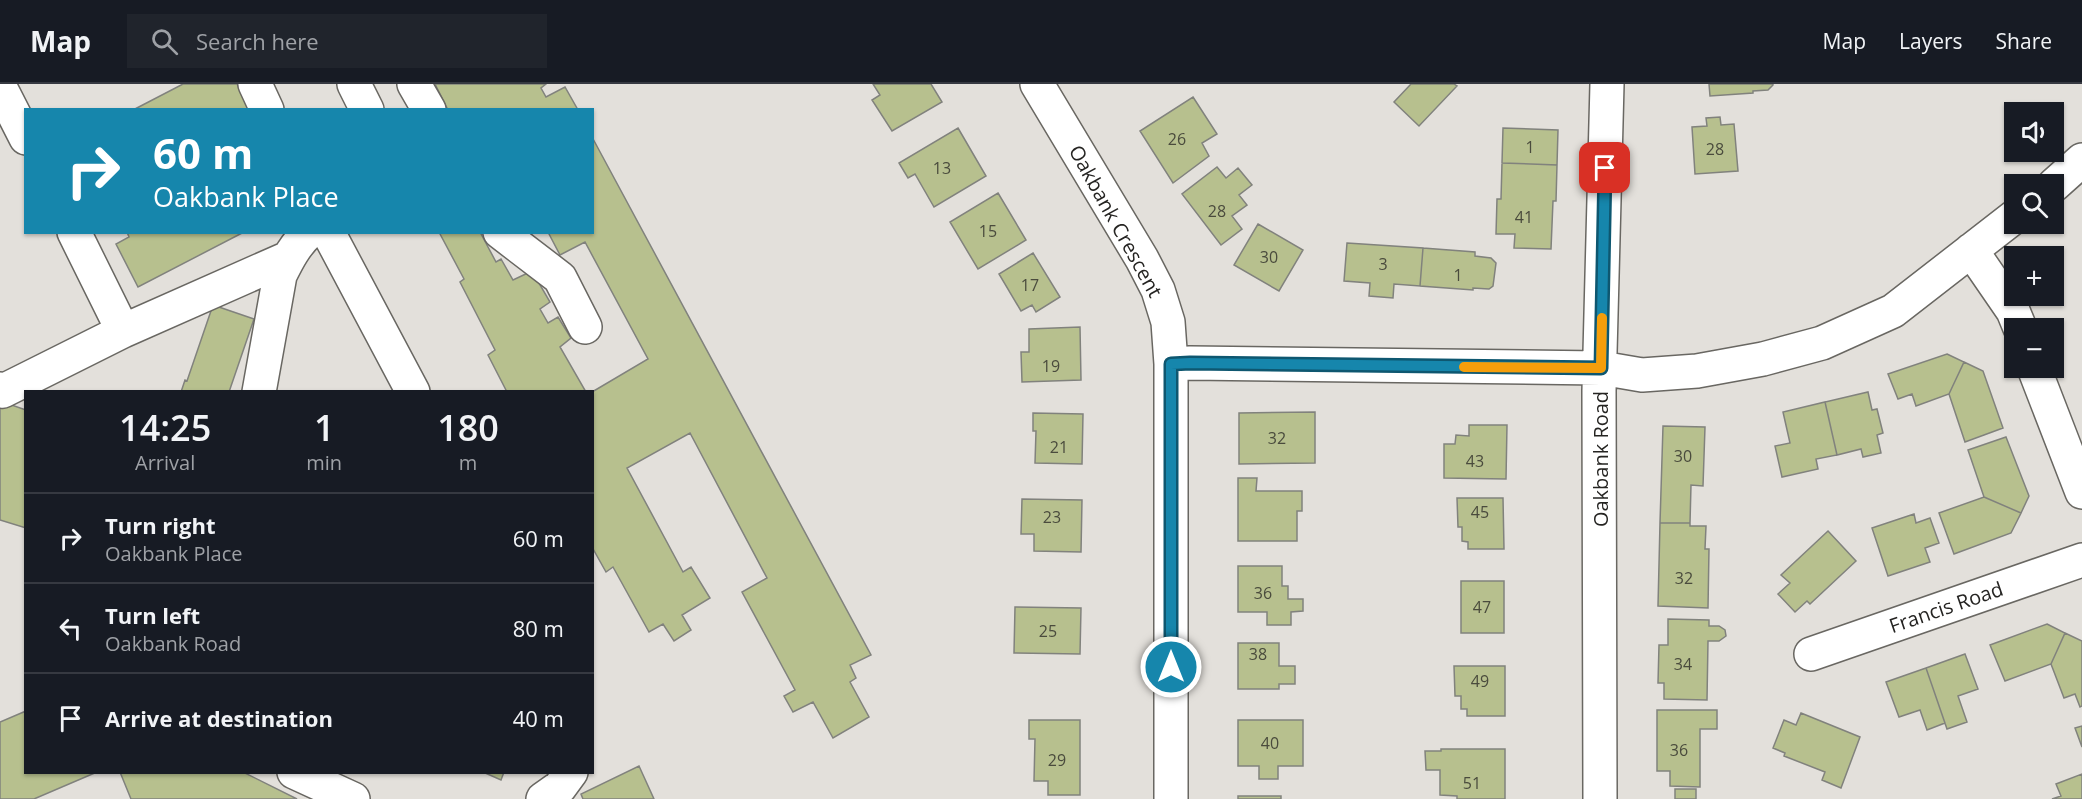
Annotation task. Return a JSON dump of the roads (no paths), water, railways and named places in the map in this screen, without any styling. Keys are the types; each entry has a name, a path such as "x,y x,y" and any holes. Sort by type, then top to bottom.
{"street":[{"path":"255,84 266,108"},
{"path":"354,84 366,108"},
{"path":"414,84 428,108"},
{"name":"Oakbank Crescent","path":"1036,84 1142,259 1158,290 1168,322 1171,364 1171,799"},
{"name":"Oakbank Road","path":"1600,799 1601,368 1607,84"},
{"path":"6,89 24,133"},
{"path":"2064,176 2082,160"},
{"path":"1171,364 1601,368 1642,375 1697,371 1763,359 1822,343 1893,311 2004,225"},
{"path":"75,234 123,331"},
{"path":"259,390 280,275 299,241 307,234"},
{"path":"329,234 412,390"},
{"path":"503,234 560,278 585,327"},
{"path":"1971,250 2016,318"},
{"path":"0,389 3,391 123,331 288,258"},
{"path":"2039,378 2073,445 2082,492"},
{"name":"Francis Road","path":"1811,654 2082,560"},
{"path":"298,774 353,799"},
{"path":"543,799 560,787 570,774"}]}
